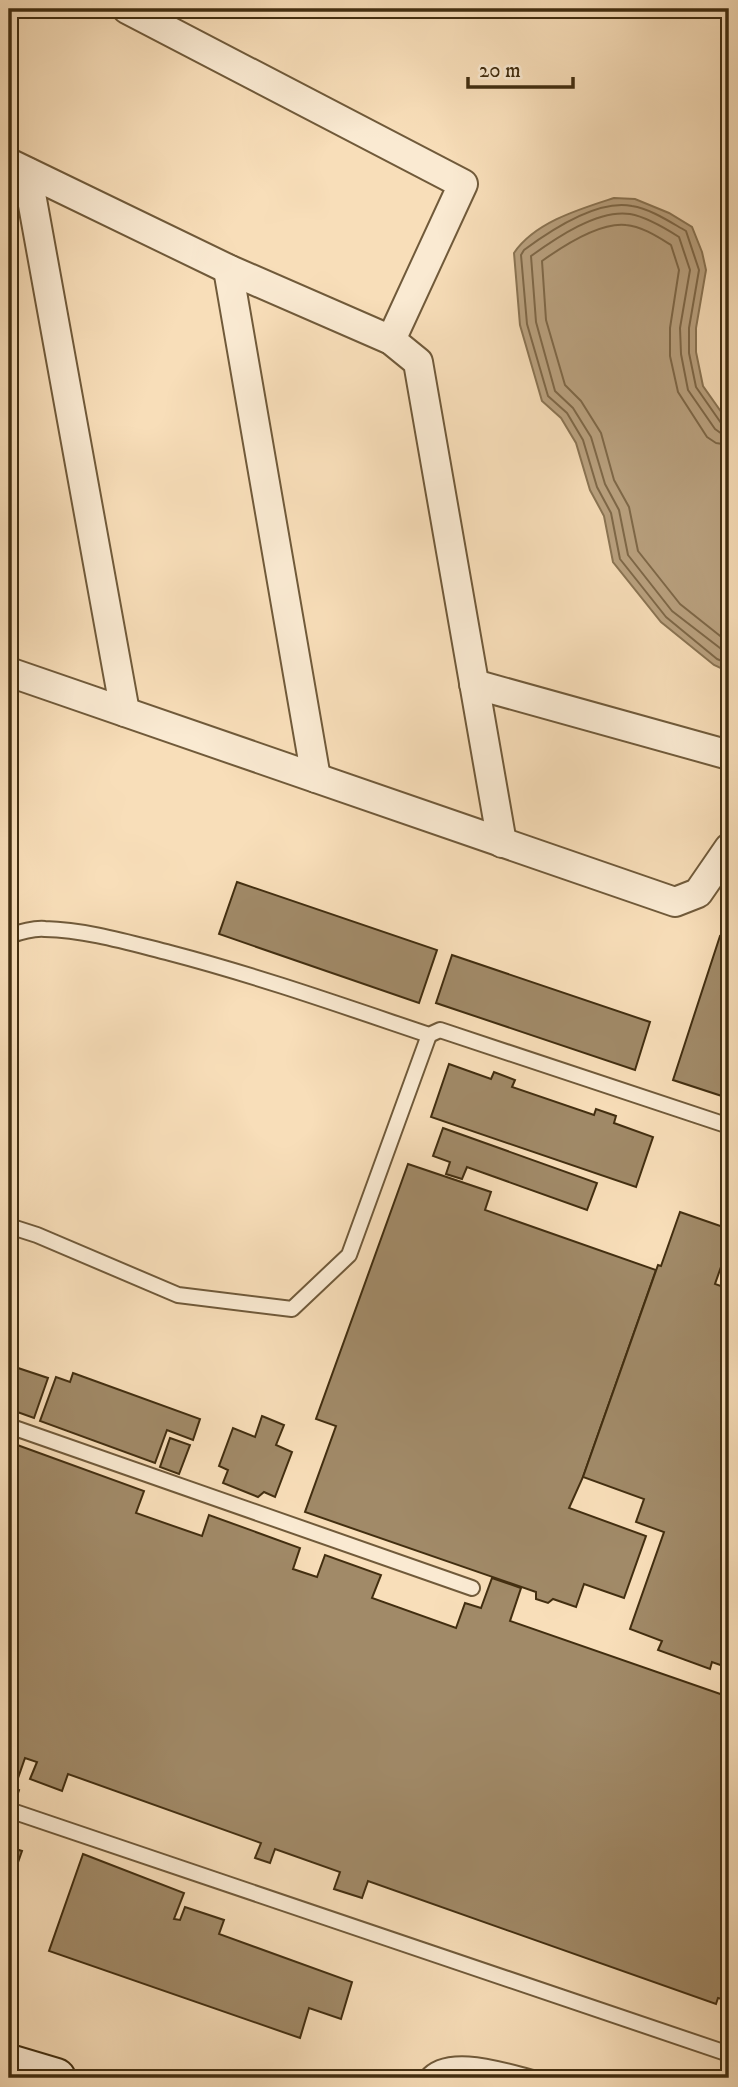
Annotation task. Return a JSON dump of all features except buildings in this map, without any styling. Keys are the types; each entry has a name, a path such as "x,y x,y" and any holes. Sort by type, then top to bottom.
{"street":[{"path":"127,9 463,184 391,340"},
{"path":"18,168 228,269 391,340 418,362 502,843"},
{"path":"18,168 125,712"},
{"path":"228,269 316,778"},
{"path":"9,672 675,902 698,893 729,848"},
{"path":"474,684 729,755"},
{"path":"9,2064 56,2078"}],"lane":[{"path":"9,936 43,928 136,944 251,975 429,1035 440,1030 729,1126"},
{"path":"9,1226 37,1235 178,1295 292,1308 349,1255 429,1035"},
{"path":"9,1426 472,1588"},
{"path":"9,1810 729,2054"},
{"path":"426,2078 432,2071 463,2063 533,2078"}],"water":[{"path":"614,198 635,199 669,213 692,227 702,252 706,270 696,328 696,352 703,386 729,423 729,672 714,665 661,622 613,562 604,516 590,490 576,443 561,418 542,401 520,325 514,253 523,242 546,225 573,212"}]}
